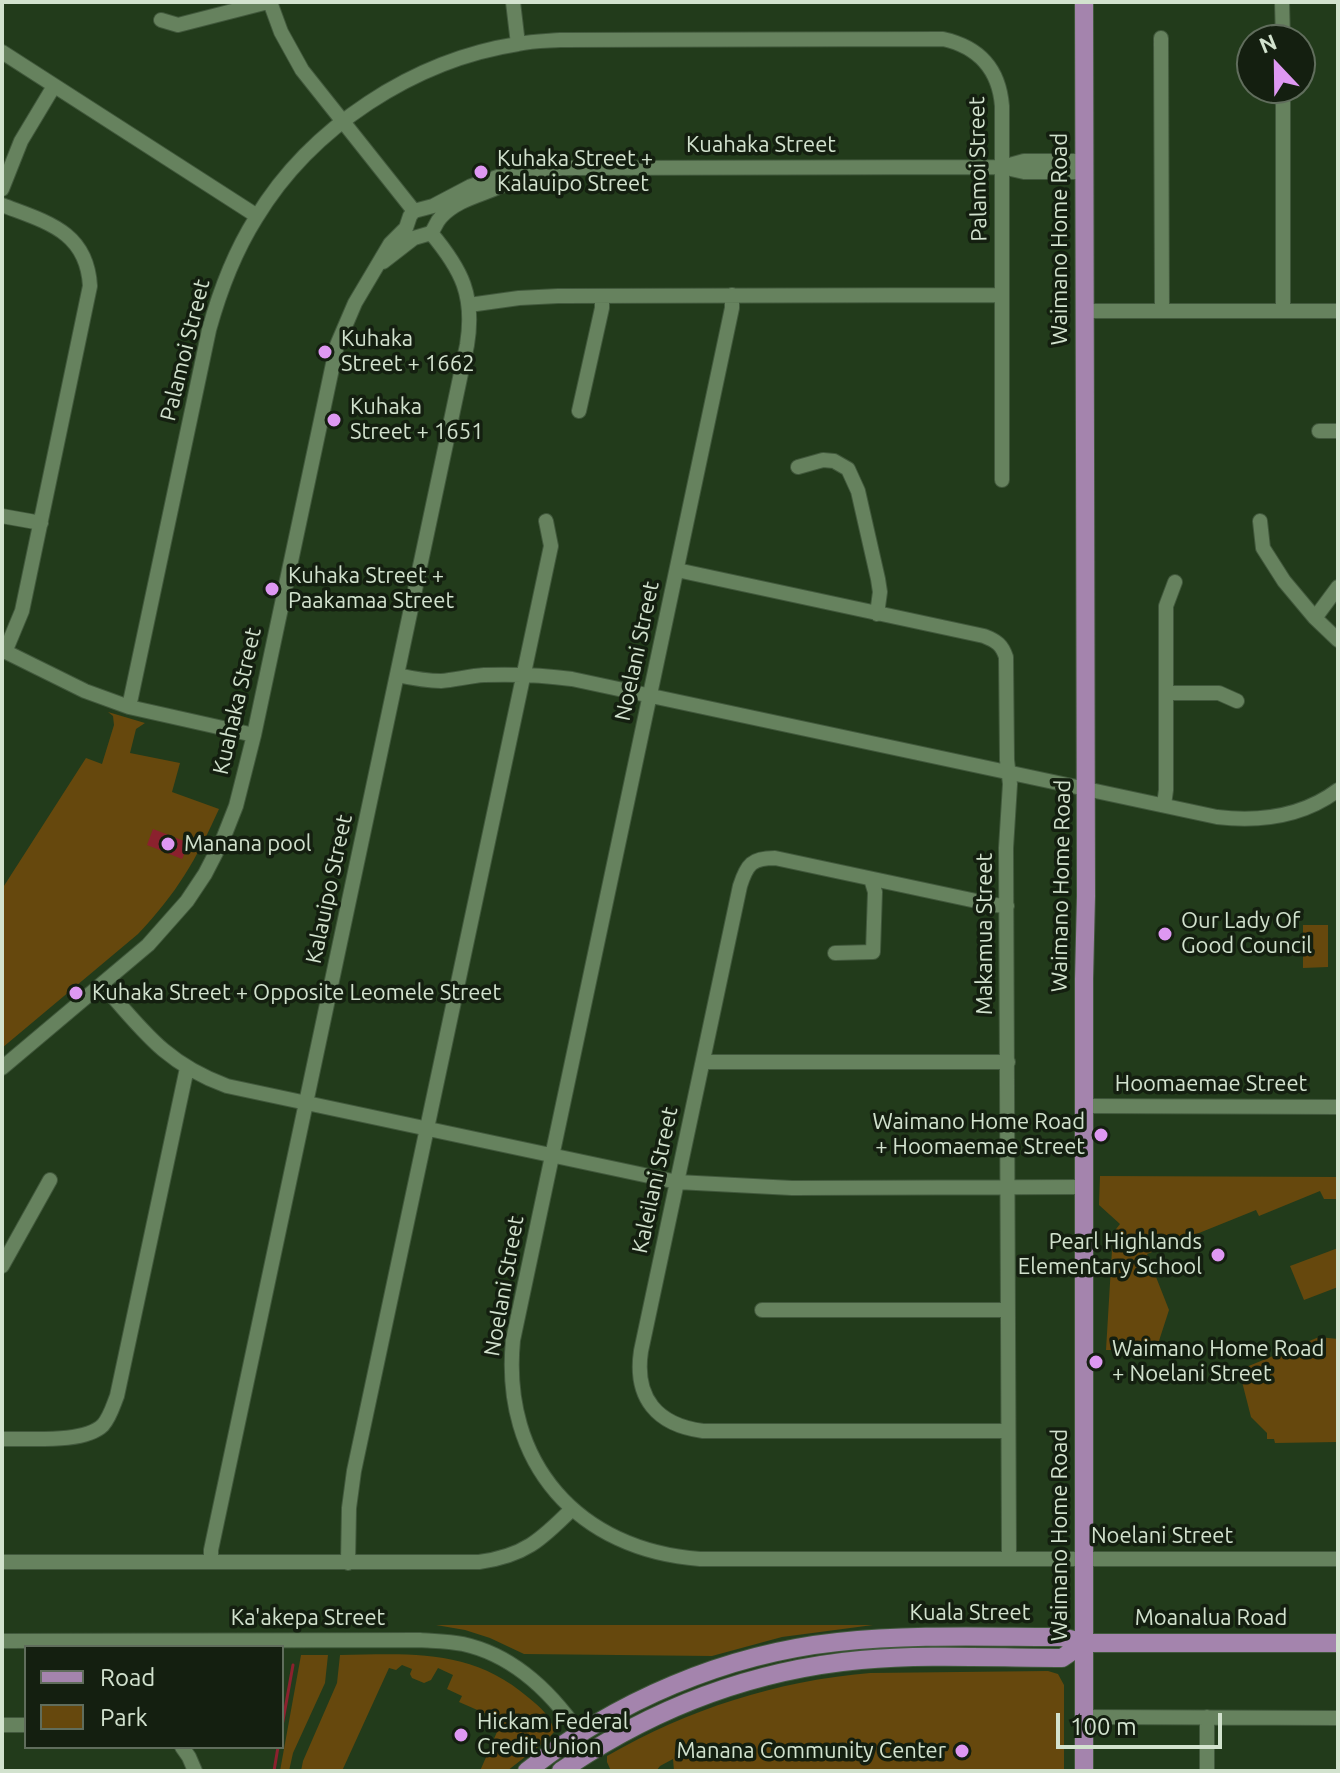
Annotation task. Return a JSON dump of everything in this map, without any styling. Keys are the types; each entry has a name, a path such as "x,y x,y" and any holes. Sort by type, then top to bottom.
{"main road":[{"name":"Waimano Home Road","path":"1084,2 1084,1771"},
{"name":"Kuala Street","path":"527,1771 624,1708 672,1685 740,1661 803,1647 905,1637 1062,1637 1084,1643"},
{"name":"Moanalua Road","path":"1084,1643 1338,1643"},
{"name":"Kuala Street","path":"561,1771 633,1727 687,1701 782,1672 863,1660 1062,1658 1084,1643"},
{"path":"580,1734 591,1751"}],"street":[{"path":"161,20 178,25 269,2 291,52 415,214"},
{"path":"513,2 518,44"},
{"path":"1282,2 1283,24"},
{"path":"1161,38 1162,311"},
{"name":"Palamoi Street","path":"129,707 209,330 231,264 257,216 292,169 343,122 374,100 454,60 518,44 560,40 943,39 970,48 988,65 999,85 1002,106 1002,480"},
{"path":"2,52 257,216"},
{"path":"2,189 21,141 54,86"},
{"path":"1283,104 1283,311"},
{"name":"Kuahaka Street","path":"2,1068 148,945 187,901 223,839 236,806 254,735 337,345 355,303 390,244 415,214 500,176 567,168 1002,167 1024,161 1084,166"},
{"name":"Kuahaka Street","path":"379,265 405,244 429,231 447,211 521,174"},
{"path":"2,205 62,230 84,256 89,276 89,298 22,611 3,651 85,691 129,707 254,735"},
{"path":"415,214 433,214 429,231 411,231 415,214"},
{"name":"Kalauipo Street","path":"211,1562 211,1550 470,328 469,305 459,270 429,231"},
{"name":"Noelani Street","path":"732,295 732,308 677,570 517,1318 511,1378 514,1405 525,1440 541,1471 572,1509 615,1538 677,1557 1338,1559"},
{"path":"469,305 519,298 602,296 1002,295"},
{"path":"579,411 602,296"},
{"path":"1084,311 1338,311"},
{"path":"1319,431 1338,431"},
{"path":"798,467 823,460 834,461 843,465 852,476 878,579 877,614"},
{"path":"2,516 41,523"},
{"path":"348,1563 349,1508 354,1471 551,546 546,521"},
{"path":"1260,521 1263,548 1284,581 1338,640"},
{"name":"Makamua Street","path":"677,570 984,636 1002,646 1007,668 1010,784 1006,848 1009,1558"},
{"path":"1164,805 1166,606 1175,582"},
{"path":"1315,618 1338,587"},
{"path":"397,675 432,681 524,674 572,679 1217,817 1259,819 1296,812 1338,790"},
{"path":"1166,693 1219,693 1237,701"},
{"name":"Kaleilani Street","path":"1007,906 775,858 753,861 745,871 740,886 639,1363 642,1390 655,1411 676,1426 703,1431 1008,1431"},
{"path":"835,953 873,952 875,892 871,879"},
{"path":"102,984 154,1042 187,1068 227,1086 677,1182 792,1188 1084,1187"},
{"path":"703,1062 1008,1062"},
{"path":"2,1439 82,1435 101,1428 109,1416 117,1396 187,1068"},
{"name":"Hoomaemae Street","path":"1084,1106 1338,1107"},
{"path":"2,1266 50,1180"},
{"path":"762,1310 1008,1310"},
{"path":"2,1562 459,1563 495,1560 535,1543 572,1509"},
{"name":"Ka'akepa Street","path":"2,1641 405,1640 461,1643 493,1654 521,1671 553,1698 580,1734"},
{"path":"1084,1717 1338,1718"},
{"path":"1207,1717 1207,1771"},
{"path":"2,1725 24,1725"},
{"path":"183,1749 195,1771"}],"green space":[{"path":"108,712 145,723 136,729 130,753 180,763 172,792 219,809 184,875 152,919 2,1048 2,889 86,758 102,764 114,725 113,716"},
{"path":"1303,925 1328,925 1328,967 1303,968"},
{"path":"1100,1176 1338,1177 1338,1199 1324,1199 1320,1191 1259,1216 1256,1210 1147,1254 1169,1310 1158,1344 1131,1350 1106,1350 1113,1233 1120,1224 1099,1205"},
{"path":"1338,1248 1338,1287 1304,1300 1290,1266"},
{"path":"1319,1337 1338,1339 1338,1442 1275,1443 1274,1439 1267,1439 1267,1433 1251,1417 1239,1370"},
{"path":"436,1625 873,1625 782,1637 712,1656 524,1654 490,1638"},
{"path":"301,1655 328,1655 325,1683 293,1753 289,1771 280,1771"},
{"path":"340,1655 439,1657 485,1670 537,1705 548,1717 554,1732 507,1771 480,1771 500,1725 498,1719 459,1702 462,1696 447,1689 453,1675 438,1668 431,1680 424,1683 412,1678 412,1669 402,1665 396,1670 389,1668 342,1771 301,1771 337,1683"},
{"path":"1048,1671 1058,1674 1064,1685 1064,1771 674,1771 673,1759 656,1771 611,1771 607,1762 607,1756 669,1724 767,1690 870,1673"}],"shaded area":[{"name":"Manana pool","path":"153,829 189,843 182,859 147,845"}],"waterway":[{"path":"284,1715 293,1665"},
{"path":"274,1771 278,1749"}],"place":[{"name":"Kuhaka Street + Kalauipo Street","path":"481,172"},
{"name":"Kuhaka Street + 1662","path":"325,352"},
{"name":"Kuhaka Street + 1651","path":"334,420"},
{"name":"Kuhaka Street + Paakamaa Street","path":"272,589"},
{"name":"Manana pool","path":"168,844"},
{"name":"Our Lady Of Good Council","path":"1165,934"},
{"name":"Kuhaka Street + Opposite Leomele Street","path":"76,993"},
{"name":"Waimano Home Road + Hoomaemae Street","path":"1101,1135"},
{"name":"Pearl Highlands Elementary School","path":"1218,1255"},
{"name":"Waimano Home Road + Noelani Street","path":"1096,1362"},
{"name":"Hickam Federal Credit Union","path":"461,1735"},
{"name":"Manana Community Center","path":"962,1751"}]}
